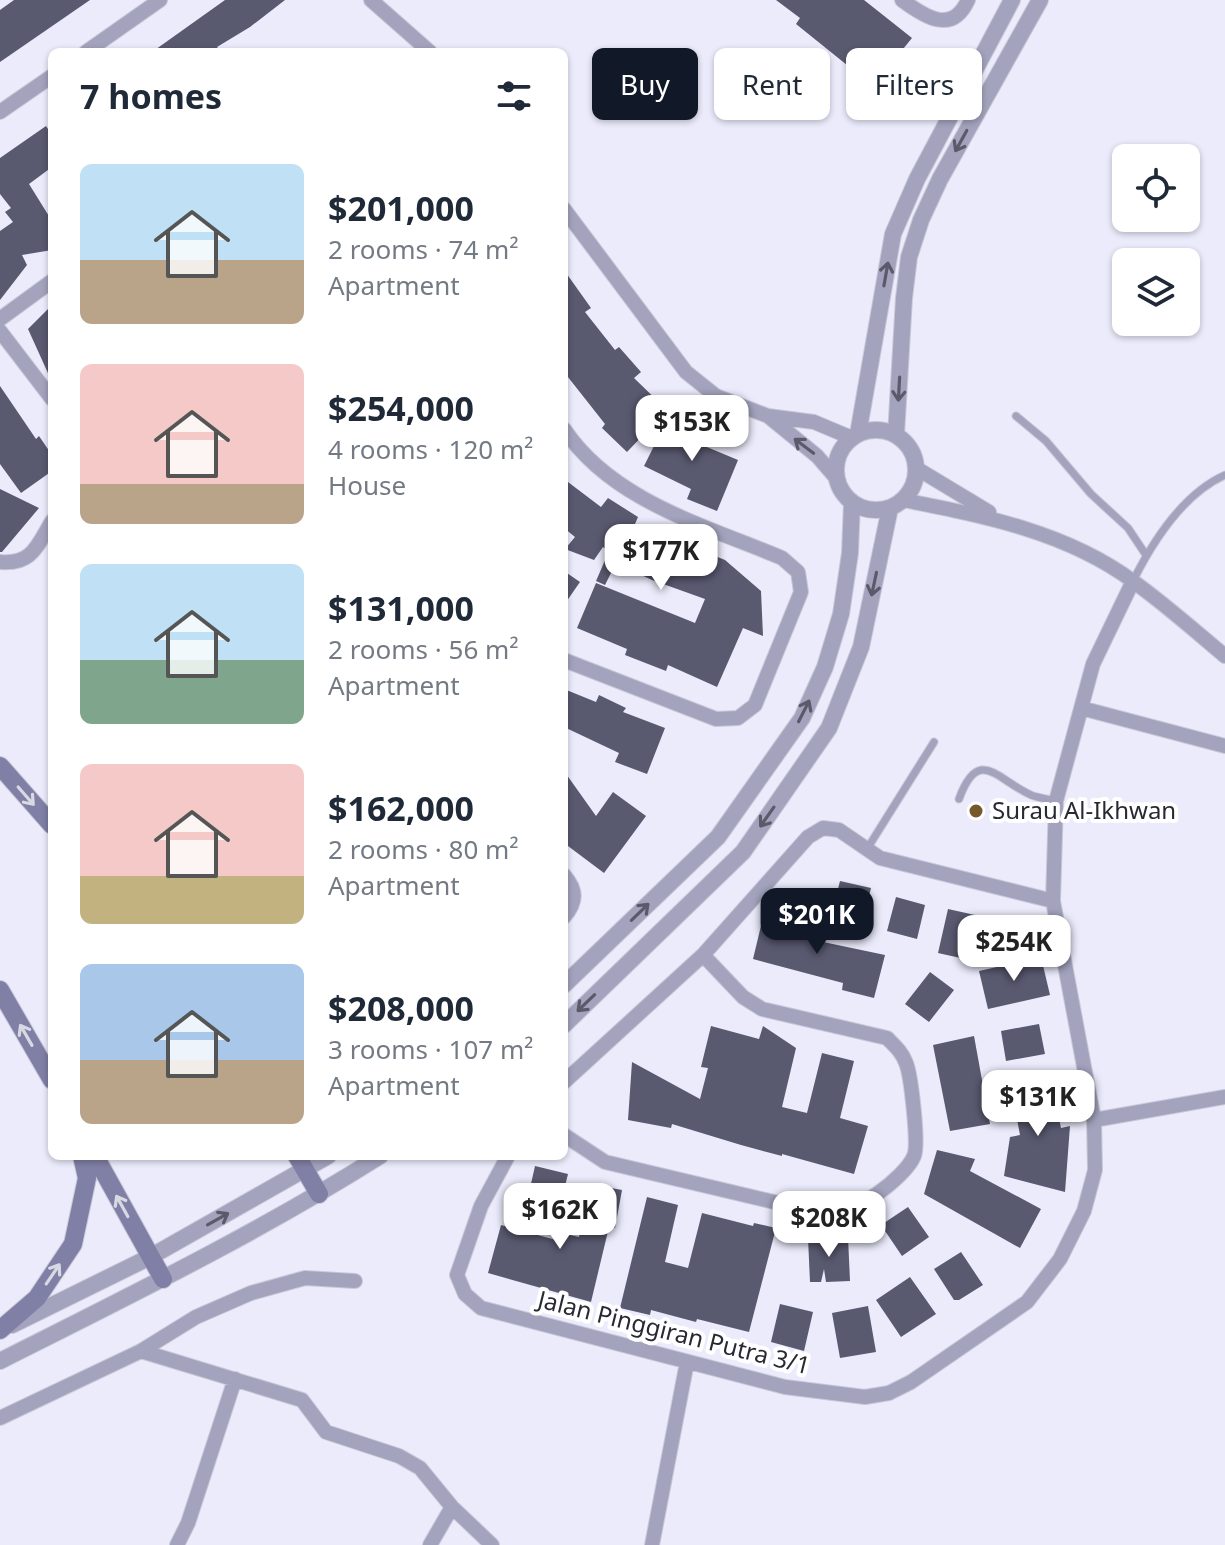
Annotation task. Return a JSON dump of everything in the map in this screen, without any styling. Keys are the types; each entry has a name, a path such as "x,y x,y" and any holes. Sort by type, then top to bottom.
{"main road":[{"path":"0,766 48,820"},
{"path":"0,990 48,1073"},
{"path":"0,1331 37,1298 73,1244 87,1178 83,1160"},
{"path":"97,1160 163,1279"},
{"path":"301,1163 319,1194"}],"street":[{"path":"92,48 160,0"},
{"path":"371,0 425,48"},
{"path":"902,0 927,17 942,21 954,19 966,6"},
{"path":"855,436 893,234 917,179 1012,0"},
{"path":"896,435 904,298 909,257 921,220 940,179 1040,0"},
{"path":"0,112 48,79"},
{"path":"568,214 686,372 716,396 768,416 814,422 855,436"},
{"path":"0,319 48,284"},
{"path":"0,331 48,394"},
{"path":"768,416 817,456 852,502 870,510 896,504 999,519 1052,538 1096,558 1133,581 1225,656"},
{"path":"568,1021 743,852 829,728 861,647 896,504 911,491 916,468 913,455 896,435 884,430 871,430 855,436 838,456 837,479"},
{"path":"568,433 601,469 637,497 782,558 798,572 801,592 755,705 738,718 716,719 568,662"},
{"path":"916,468 999,519"},
{"path":"568,981 718,837 802,718 825,667 841,614 850,553 852,502"},
{"path":"0,562 16,563 30,556 48,527"},
{"name":"Jalan Pinggiran Putra 3/1","path":"506,1160 481,1206 457,1275 465,1294 481,1308 785,1387 865,1397 889,1393 911,1382 1027,1302 1060,1259 1084,1211 1095,1170 1094,1120 1053,901 1056,801 1093,664 1133,581"},
{"path":"1081,708 1225,746"},
{"path":"568,1078 703,955 808,837 823,828 839,830 880,858 1053,901"},
{"path":"568,880 575,894 568,912"},
{"path":"568,1138 605,1162 829,1215 847,1212 882,1189 910,1164 917,1144 908,1065 900,1050 887,1038 762,1009 743,997 703,955"},
{"path":"1094,1120 1225,1097"},
{"path":"0,1361 163,1279 319,1194 374,1160"},
{"path":"0,1331 150,1257 301,1163"},
{"path":"0,1418 141,1351 196,1317 251,1293 305,1278 355,1281"},
{"path":"141,1351 302,1400 326,1432 409,1460 420,1468 452,1507 492,1545"},
{"path":"652,1545 687,1362"},
{"path":"177,1545 188,1523 235,1379"},
{"path":"430,1545 452,1507"}],"lane":[{"path":"1016,416 1046,441 1091,494 1128,528 1146,555"},
{"path":"1133,581 1146,555 1192,497 1208,483 1225,475"},
{"path":"867,849 934,742"},
{"path":"959,799 967,780 980,770 1001,775 1033,796 1056,801"}],"building":[{"path":"14,0 90,0 0,62 0,10"},
{"path":"225,0 285,0 218,48 158,48"},
{"path":"776,0 864,0 912,38 904,48 846,48 846,64 830,48 826,48 796,24 800,18"},
{"path":"46,126 48,129 48,170 29,184 48,215 48,251 22,255 27,265 0,300 0,231 13,222 5,212 11,208 0,194 0,158"},
{"path":"568,276 591,308 585,312 615,350 619,347 641,372 634,378 667,410 627,452 602,428 605,424 568,377"},
{"path":"48,309 48,373 28,329"},
{"path":"0,386 36,439 39,436 48,449 48,474 21,493 0,464"},
{"path":"669,416 707,435 702,445 738,460 717,511 687,499 691,489 644,466"},
{"path":"568,482 601,507 608,498 638,517 635,524 679,546 681,542 725,560 761,591 763,636 743,628 717,687 668,665 666,671 625,655 627,649 577,628 596,583 695,623 705,599 616,563 605,585 596,581 609,551 603,547 594,560 568,550 575,537 568,531"},
{"path":"0,489 39,508 2,552 0,552"},
{"path":"568,574 580,582 568,599"},
{"path":"568,691 596,702 599,695 626,708 623,712 665,728 647,774 615,762 619,753 568,729"},
{"path":"568,777 596,816 613,792 646,816 604,873 568,846"},
{"path":"840,881 871,888 862,925 831,917"},
{"path":"896,897 925,905 917,939 887,931"},
{"path":"765,909 794,916 790,935 885,955 874,998 842,990 843,983 753,959"},
{"path":"948,909 984,917 974,961 938,953"},
{"path":"1041,957 1050,995 988,1009 979,971"},
{"path":"930,972 954,990 929,1022 905,1004"},
{"path":"1039,1024 1045,1054 1006,1061 1001,1031"},
{"path":"711,1026 759,1039 763,1026 796,1048 782,1107 807,1113 822,1053 854,1061 840,1118 868,1126 854,1174 672,1124 671,1128 628,1120 632,1062 700,1099 708,1068 701,1067"},
{"path":"974,1036 990,1124 950,1131 933,1045"},
{"path":"1051,1079 1061,1128 1070,1126 1065,1192 1004,1176 1010,1137 1020,1135 1011,1087"},
{"path":"937,1150 975,1159 970,1171 1041,1209 1020,1248 924,1194"},
{"path":"535,1166 568,1174 558,1214 526,1206"},
{"path":"590,1184 622,1190 615,1228 609,1227 591,1302 488,1273 501,1225 560,1241 561,1233 579,1237"},
{"path":"647,1197 678,1205 665,1262 688,1268 702,1213 753,1226 754,1223 776,1228 749,1332 651,1310 650,1315 620,1308"},
{"path":"908,1207 929,1237 902,1256 881,1225"},
{"path":"848,1237 850,1281 826,1282 824,1269 821,1282 810,1282 808,1238"},
{"path":"961,1252 983,1285 954,1300 934,1269"},
{"path":"910,1277 936,1314 901,1337 876,1300"},
{"path":"780,1304 813,1312 804,1351 771,1342"},
{"path":"868,1306 876,1352 840,1358 832,1313"}],"place":[{"name":"Surau Al-Ikhwan","path":"976,811"}]}
